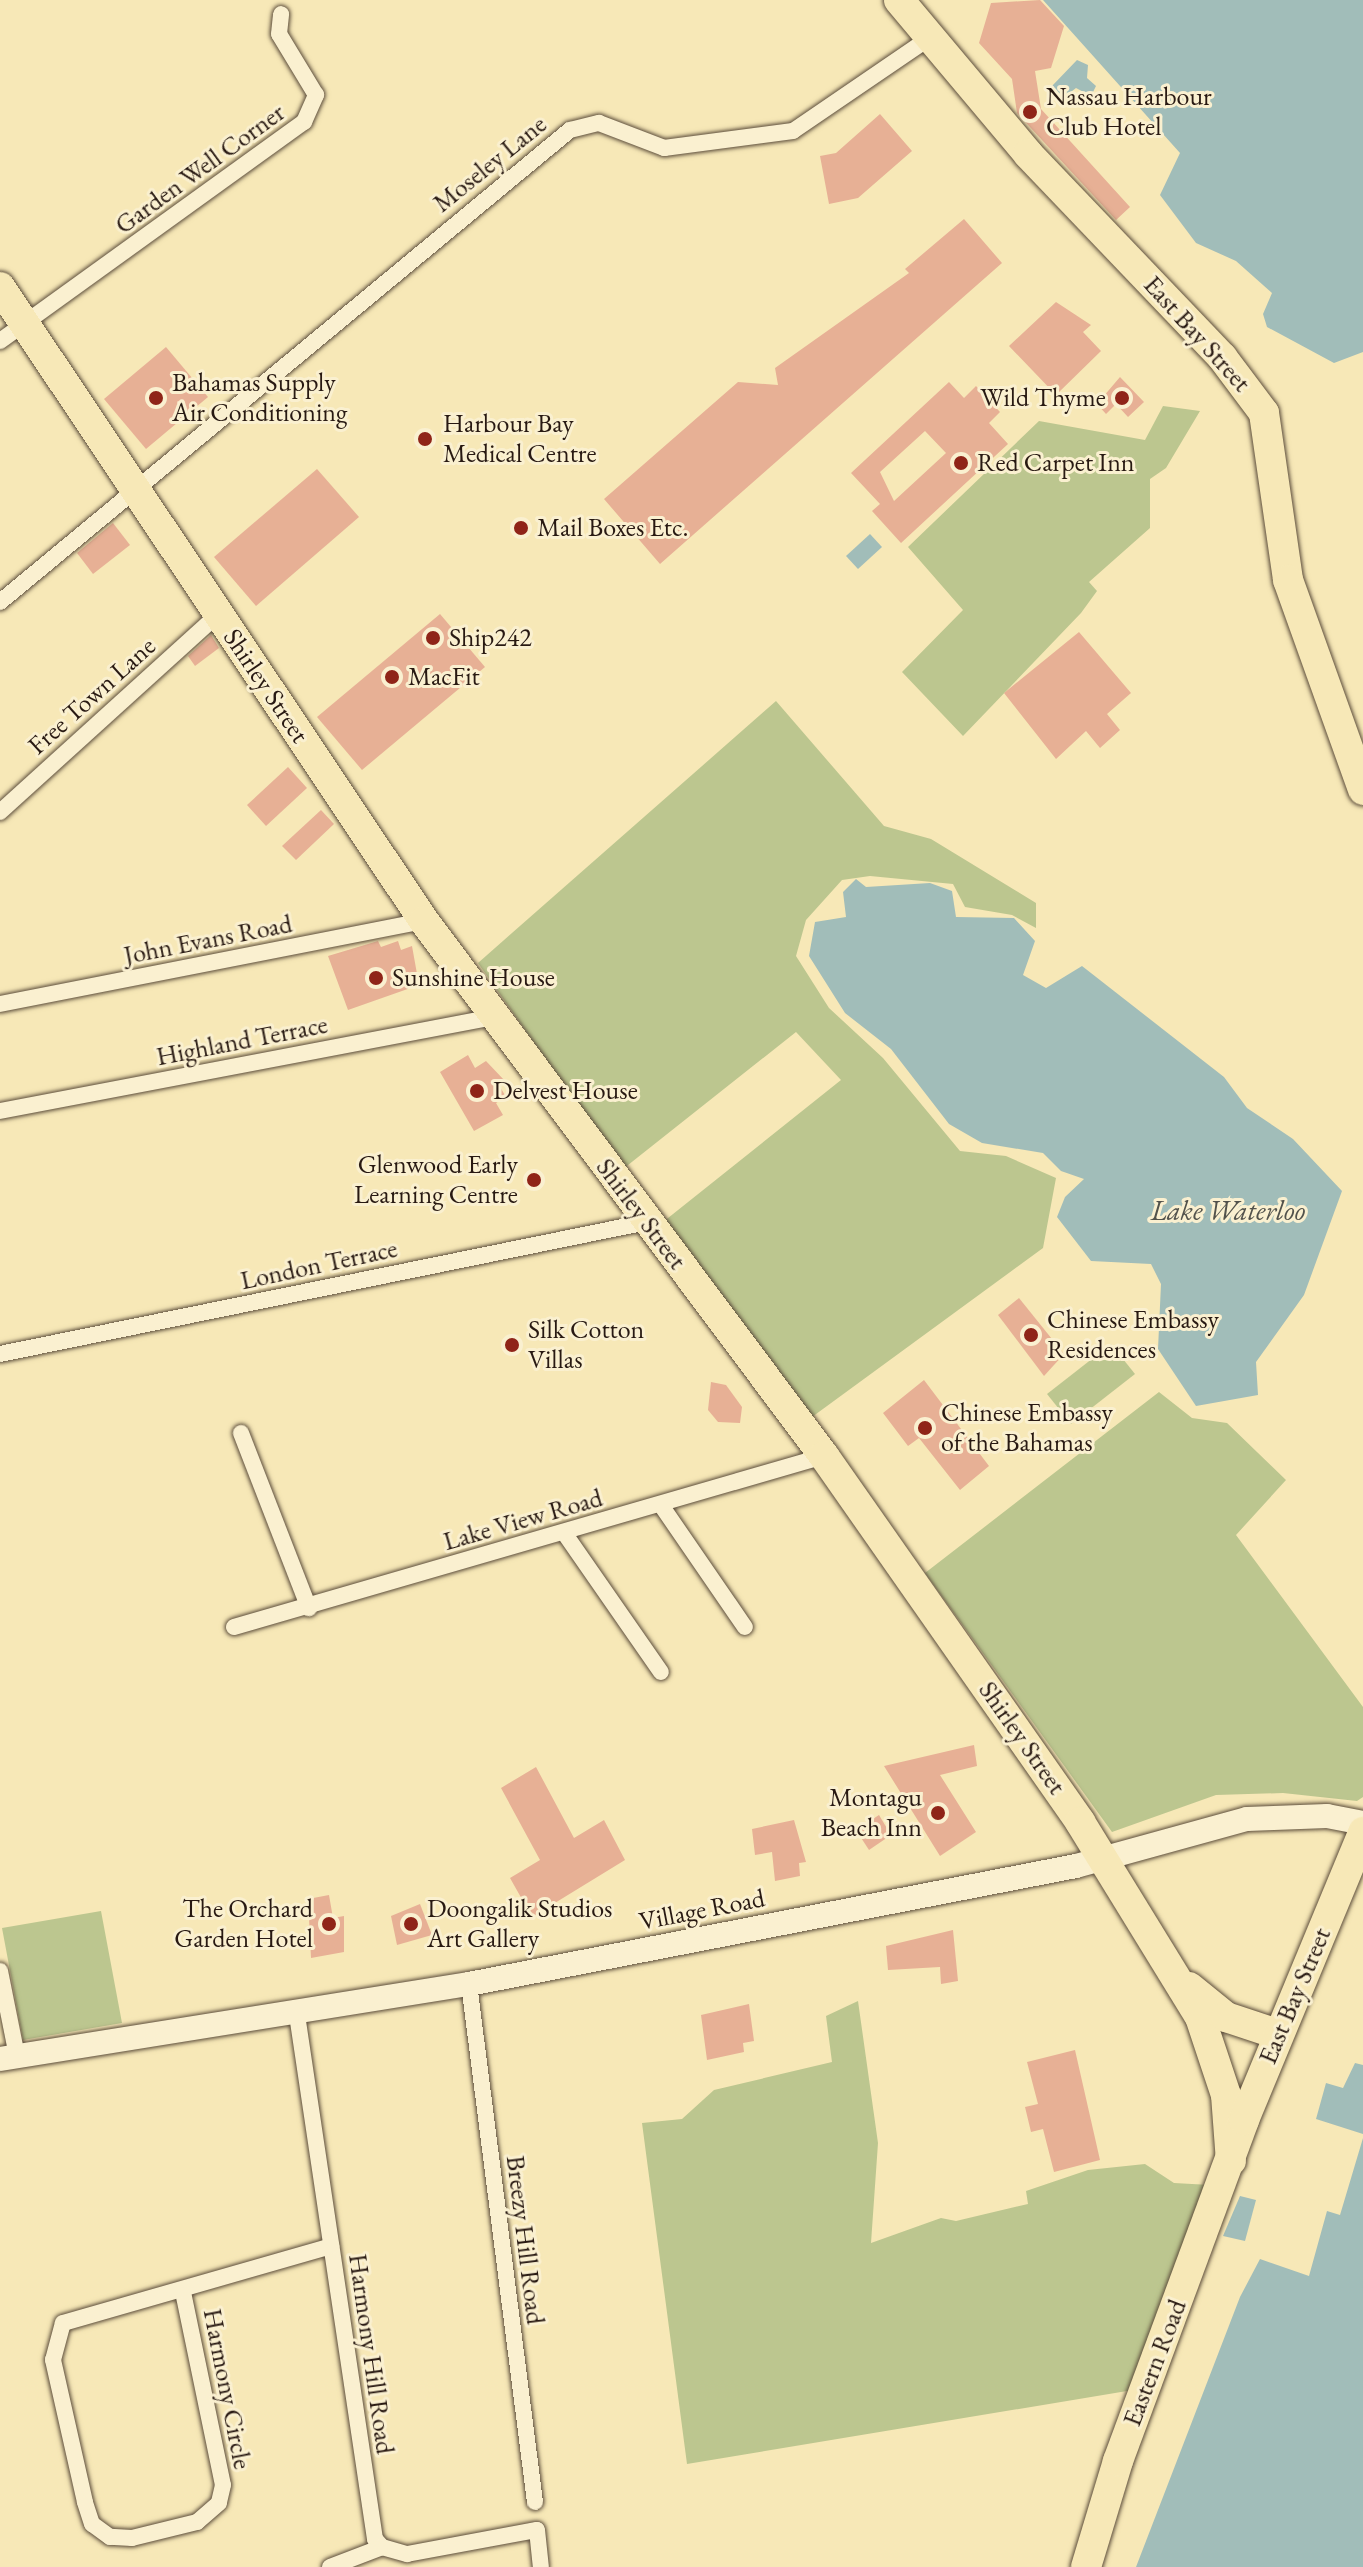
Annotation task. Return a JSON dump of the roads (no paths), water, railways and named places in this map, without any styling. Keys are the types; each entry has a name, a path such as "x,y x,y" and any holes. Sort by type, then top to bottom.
{"highway":[{"name":"East Bay Street","path":"899,0 1028,154 1222,357 1264,413 1283,564 1363,790"},
{"name":"Shirley Street","path":"0,287 12,334 133,490 424,921 493,1017 824,1456 1102,1859 1183,1982 1226,2095 1231,2161"},
{"name":"East Bay Street","path":"1231,2161 1277,2034 1363,1832"},
{"path":"1183,1982 1226,2017 1277,2034"},
{"name":"Eastern Road","path":"1086,2567 1118,2461 1231,2161"}],"main road":[{"name":"Village Road","path":"8,2058 296,2008 469,1984 1102,1859 1247,1819 1327,1816 1363,1823"}],"street":[{"name":"Garden Well Corner","path":"12,334 304,122 316,95 279,34 281,14"},
{"name":"Moseley Lane","path":"0,602 570,130 599,123 664,148 793,131 931,37"},
{"name":"Free Town Lane","path":"0,812 217,615"},
{"name":"John Evans Road","path":"0,1004 424,921"},
{"name":"Highland Terrace","path":"0,1111 493,1017"},
{"name":"London Terrace","path":"0,1354 647,1222"},
{"path":"241,1433 309,1608"},
{"name":"Lake View Road","path":"234,1627 565,1534 824,1456"},
{"path":"661,1505 745,1627"},
{"path":"565,1534 661,1672"},
{"path":"0,1971 8,2058"},
{"name":"Breezy Hill Road","path":"469,1984 535,2502"},
{"name":"Harmony Hill Road","path":"296,2008 372,2521 382,2547"},
{"name":"Harmony Circle","path":"183,2292 223,2485 219,2503 197,2522 132,2538 110,2537 92,2524 53,2360 55,2335 63,2323 84,2314 183,2292 331,2246"},
{"path":"330,2567 382,2547 407,2554 537,2530 541,2567"}],"water":[{"path":"1043,0 1363,0 1363,352 1334,363 1267,327 1263,314 1272,293 1236,261 1196,243 1160,195 1180,153"},
{"path":"1077,60 1088,65 1087,78 1096,86 1091,96 1076,88 1063,98 1052,86"},
{"path":"870,534 882,547 858,569 846,556"},
{"name":"Lake Waterloo","path":"856,879 866,887 930,883 952,891 956,917 1014,918 1035,941 1023,975 1046,988 1082,966 1224,1077 1247,1108 1293,1139 1342,1191 1304,1295 1256,1362 1258,1395 1196,1406 1158,1349 1161,1284 1151,1264 1091,1261 1057,1217 1065,1197 1084,1179 1061,1171 1043,1153 982,1143 949,1124 891,1049 845,1013 809,956 815,922 846,917 843,892"},
{"path":"1355,2063 1363,2065 1363,2134 1316,2119 1326,2083 1343,2088"},
{"path":"1363,2138 1363,2567 1136,2567 1240,2297 1260,2259 1309,2276 1327,2211 1340,2215"},
{"path":"1240,2196 1256,2200 1245,2241 1223,2236"}],"place":[{"name":"Nassau Harbour Club Hotel","path":"1030,112"},
{"name":"Bahamas Supply Air Conditioning","path":"156,398"},
{"name":"Wild Thyme","path":"1122,398"},
{"name":"Harbour Bay Medical Centre","path":"425,439"},
{"name":"Red Carpet Inn","path":"961,463"},
{"name":"Mail Boxes Etc.","path":"521,528"},
{"name":"Ship242","path":"433,638"},
{"name":"MacFit","path":"392,677"},
{"name":"Sunshine House","path":"376,978"},
{"name":"Delvest House","path":"477,1091"},
{"name":"Glenwood Early Learning Centre","path":"534,1180"},
{"name":"Chinese Embassy Residences","path":"1031,1335"},
{"name":"Silk Cotton Villas","path":"512,1345"},
{"name":"Chinese Embassy of the Bahamas","path":"925,1428"},
{"name":"Montagu Beach Inn","path":"938,1813"},
{"name":"The Orchard Garden Hotel","path":"329,1924"},
{"name":"Doongalik Studios Art Gallery","path":"411,1924"}]}
